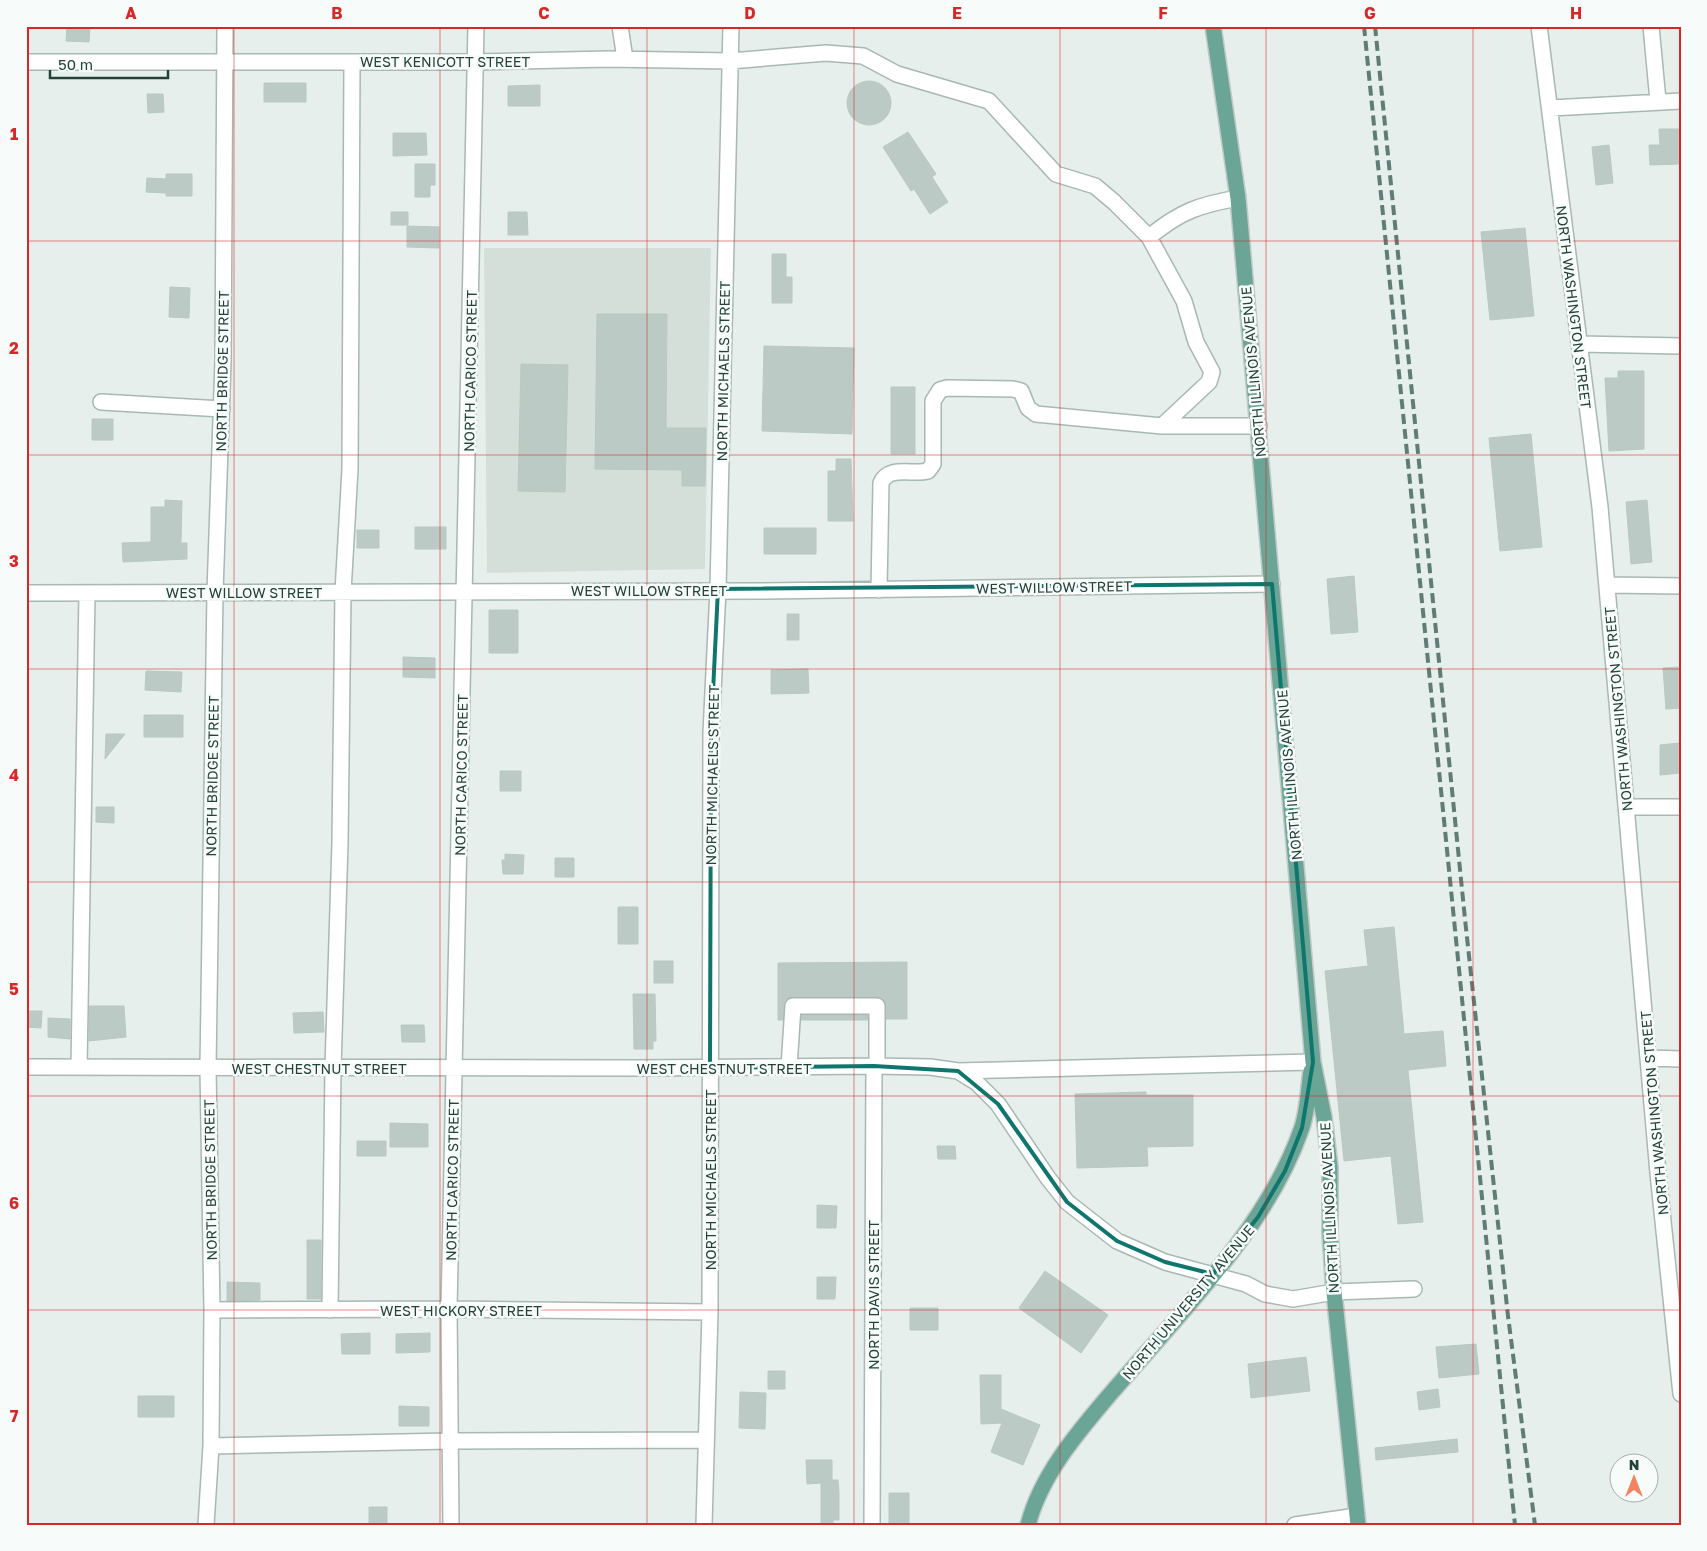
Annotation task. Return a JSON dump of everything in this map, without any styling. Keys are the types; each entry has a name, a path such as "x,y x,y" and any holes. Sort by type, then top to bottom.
{"main road":[{"name":"NORTH ILLINOIS AVENUE","path":"1213,26 1238,198 1313,1062 1324,1117 1330,1167 1330,1233 1334,1292 1358,1520"},
{"name":"NORTH UNIVERSITY AVENUE","path":"1028,1525 1036,1500 1066,1450 1213,1274 1258,1217 1285,1171 1302,1128 1313,1062"}],"street":[{"name":"NORTH BRIDGE STREET","path":"206,1525 211,1446 212,1310 208,1068 215,592 222,409 225,26"},
{"name":"NORTH CARICO STREET","path":"450,1525 449,1309 476,26"},
{"path":"620,26 625,59"},
{"name":"NORTH MICHAELS STREET","path":"704,1525 710,1312 711,733 718,589 731,26"},
{"name":"NORTH WASHINGTON STREET","path":"1539,26 1551,108 1607,585 1648,1058 1681,1394"},
{"path":"1651,26 1658,101"},
{"name":"WEST KENICOTT STREET","path":"26,62 475,62 625,59 730,60 826,54 863,56 897,74 989,101 1056,174 1095,186 1149,237"},
{"path":"330,1310 333,1068 340,843 343,592 350,468 352,62"},
{"path":"1551,108 1681,101"},
{"path":"1162,426 1209,382 1212,372 1196,342 1184,301 1149,237 1171,218 1202,205 1238,198"},
{"path":"1579,344 1681,346"},
{"path":"879,590 881,483 890,472 920,473 928,471 933,464 933,401 940,390 947,388 1013,389 1021,392 1028,408 1036,414 1162,426 1259,426"},
{"path":"101,402 222,409"},
{"name":"WEST WILLOW STREET","path":"26,593 718,589 879,590 1272,584"},
{"path":"1607,585 1681,586"},
{"path":"79,1067 86,593"},
{"path":"1626,807 1681,807"},
{"name":"NORTH DAVIS STREET","path":"789,1067 793,1006 877,1006 872,1525"},
{"path":"1648,1058 1681,1058"},
{"path":"958,1071 1313,1062"},
{"name":"WEST CHESTNUT STREET","path":"26,1067 710,1068 876,1066 930,1067 958,1071 976,1082 998,1104 1048,1178 1067,1202 1117,1241 1165,1262 1246,1284 1265,1294 1293,1299 1334,1292 1414,1289"},
{"name":"WEST HICKORY STREET","path":"212,1310 449,1309 710,1312"},
{"path":"211,1446 450,1441 706,1440"},
{"path":"1295,1525 1358,1520"}],"highlighted area":[{"path":"1272,584 1313,1062 1302,1128 1285,1171 1258,1217 1213,1274 1165,1262 1117,1241 1067,1202 998,1104 958,1071 874,1066 710,1068 711,733 718,589"}],"shaded area":[{"path":"484,248 711,248 705,569 487,573"}],"building":[{"path":"67,26 90,26 89,42 66,41"},
{"path":"869,81 881,85 887,91 891,103 887,115 881,121 869,125 857,121 851,115 847,103 851,91 857,85"},
{"path":"264,83 306,83 306,102 264,102"},
{"path":"540,85 540,106 508,106 508,86"},
{"path":"147,94 163,94 164,112 148,113"},
{"path":"1659,129 1679,129 1680,164 1650,165 1649,145 1660,145"},
{"path":"908,132 936,174 932,177 948,202 930,214 914,189 911,191 883,147"},
{"path":"393,133 426,133 427,155 393,156"},
{"path":"1609,145 1613,183 1596,185 1592,147"},
{"path":"415,164 435,164 435,185 430,185 430,197 415,197"},
{"path":"166,174 192,174 192,196 166,196 166,193 146,192 147,178 166,179"},
{"path":"391,212 408,212 408,225 391,225"},
{"path":"508,212 527,212 528,235 508,235"},
{"path":"407,226 439,227 439,248 407,247"},
{"path":"1525,228 1534,316 1490,320 1481,232"},
{"path":"772,254 786,254 786,277 792,277 792,303 772,303"},
{"path":"170,287 190,288 189,318 169,317"},
{"path":"597,314 667,314 666,428 706,428 705,486 682,486 682,470 595,469"},
{"path":"764,346 854,348 852,434 762,431"},
{"path":"521,364 568,365 565,492 518,491"},
{"path":"1618,371 1644,371 1644,449 1609,451 1605,378 1618,378"},
{"path":"891,387 915,387 915,454 891,454"},
{"path":"92,419 113,419 113,440 92,440"},
{"path":"1531,434 1542,547 1500,551 1489,438"},
{"path":"836,459 851,459 853,521 828,521 828,471 836,471"},
{"path":"165,500 182,501 181,543 187,543 187,559 123,562 122,543 151,542 151,507 165,507"},
{"path":"1647,500 1652,562 1631,564 1626,502"},
{"path":"415,527 446,527 446,549 415,549"},
{"path":"764,528 816,528 816,554 764,554"},
{"path":"357,530 379,530 379,548 357,548"},
{"path":"1354,576 1358,632 1331,634 1327,579"},
{"path":"489,610 518,610 518,653 489,653"},
{"path":"787,614 799,614 799,640 787,640"},
{"path":"403,657 435,658 435,678 403,677"},
{"path":"1681,667 1681,708 1666,709 1663,668"},
{"path":"808,669 809,693 771,694 771,670"},
{"path":"146,671 182,672 181,692 145,690"},
{"path":"144,715 183,715 183,737 144,737"},
{"path":"106,734 125,734 105,759"},
{"path":"1679,743 1681,773 1660,775 1660,745"},
{"path":"500,771 521,771 521,791 500,791"},
{"path":"96,807 114,807 114,823 96,822"},
{"path":"505,854 524,855 523,874 503,874 502,860 505,860"},
{"path":"555,858 574,858 574,877 555,877"},
{"path":"618,907 638,907 638,944 618,944"},
{"path":"1394,927 1404,1034 1443,1031 1446,1066 1408,1070 1423,1222 1398,1224 1391,1156 1344,1161 1325,971 1368,966 1364,930"},
{"path":"654,961 673,961 673,983 654,983"},
{"path":"907,962 907,1019 886,1019 885,1002 877,997 793,997 785,1001 783,1020 778,1020 778,963"},
{"path":"633,994 655,994 656,1041 653,1041 653,1049 634,1049"},
{"path":"89,1006 124,1006 126,1037 89,1041"},
{"path":"26,1011 42,1011 41,1028 26,1027"},
{"path":"323,1012 324,1032 294,1033 293,1013"},
{"path":"802,1015 868,1015 868,1020 801,1020"},
{"path":"48,1018 70,1019 70,1039 48,1037"},
{"path":"401,1025 424,1025 425,1042 402,1042"},
{"path":"1146,1092 1146,1095 1193,1095 1193,1146 1147,1147 1148,1166 1077,1168 1075,1094"},
{"path":"390,1123 428,1124 428,1147 390,1147"},
{"path":"357,1141 386,1141 386,1156 357,1156"},
{"path":"937,1146 955,1146 956,1159 938,1159"},
{"path":"817,1205 837,1206 836,1228 817,1228"},
{"path":"307,1240 321,1240 321,1299 307,1299"},
{"path":"1045,1271 1108,1315 1081,1353 1019,1308"},
{"path":"817,1277 836,1277 835,1299 817,1299"},
{"path":"227,1282 260,1283 260,1300 227,1301"},
{"path":"910,1308 938,1308 938,1330 910,1330"},
{"path":"370,1333 370,1354 342,1354 341,1334"},
{"path":"430,1333 430,1352 396,1353 396,1334"},
{"path":"1476,1344 1479,1374 1439,1378 1436,1347"},
{"path":"1306,1357 1310,1391 1251,1398 1248,1364"},
{"path":"768,1371 785,1371 785,1389 768,1389"},
{"path":"980,1375 1001,1375 1001,1409 1040,1425 1023,1465 991,1452 1002,1423 981,1424"},
{"path":"1438,1389 1440,1407 1419,1410 1417,1392"},
{"path":"740,1392 766,1393 765,1429 739,1428"},
{"path":"138,1396 174,1396 174,1417 138,1417"},
{"path":"399,1406 429,1407 429,1426 399,1426"},
{"path":"1457,1439 1458,1452 1376,1460 1375,1448"},
{"path":"806,1460 832,1460 832,1480 838,1480 839,1492 839,1520 833,1520 833,1525 821,1525 821,1483 807,1484"},
{"path":"889,1493 909,1493 909,1525 889,1525"},
{"path":"369,1507 387,1507 387,1525 369,1525"}],"railway":[{"path":"1364,26 1515,1525"},
{"path":"1375,26 1465,919 1508,1316 1535,1525"}]}
